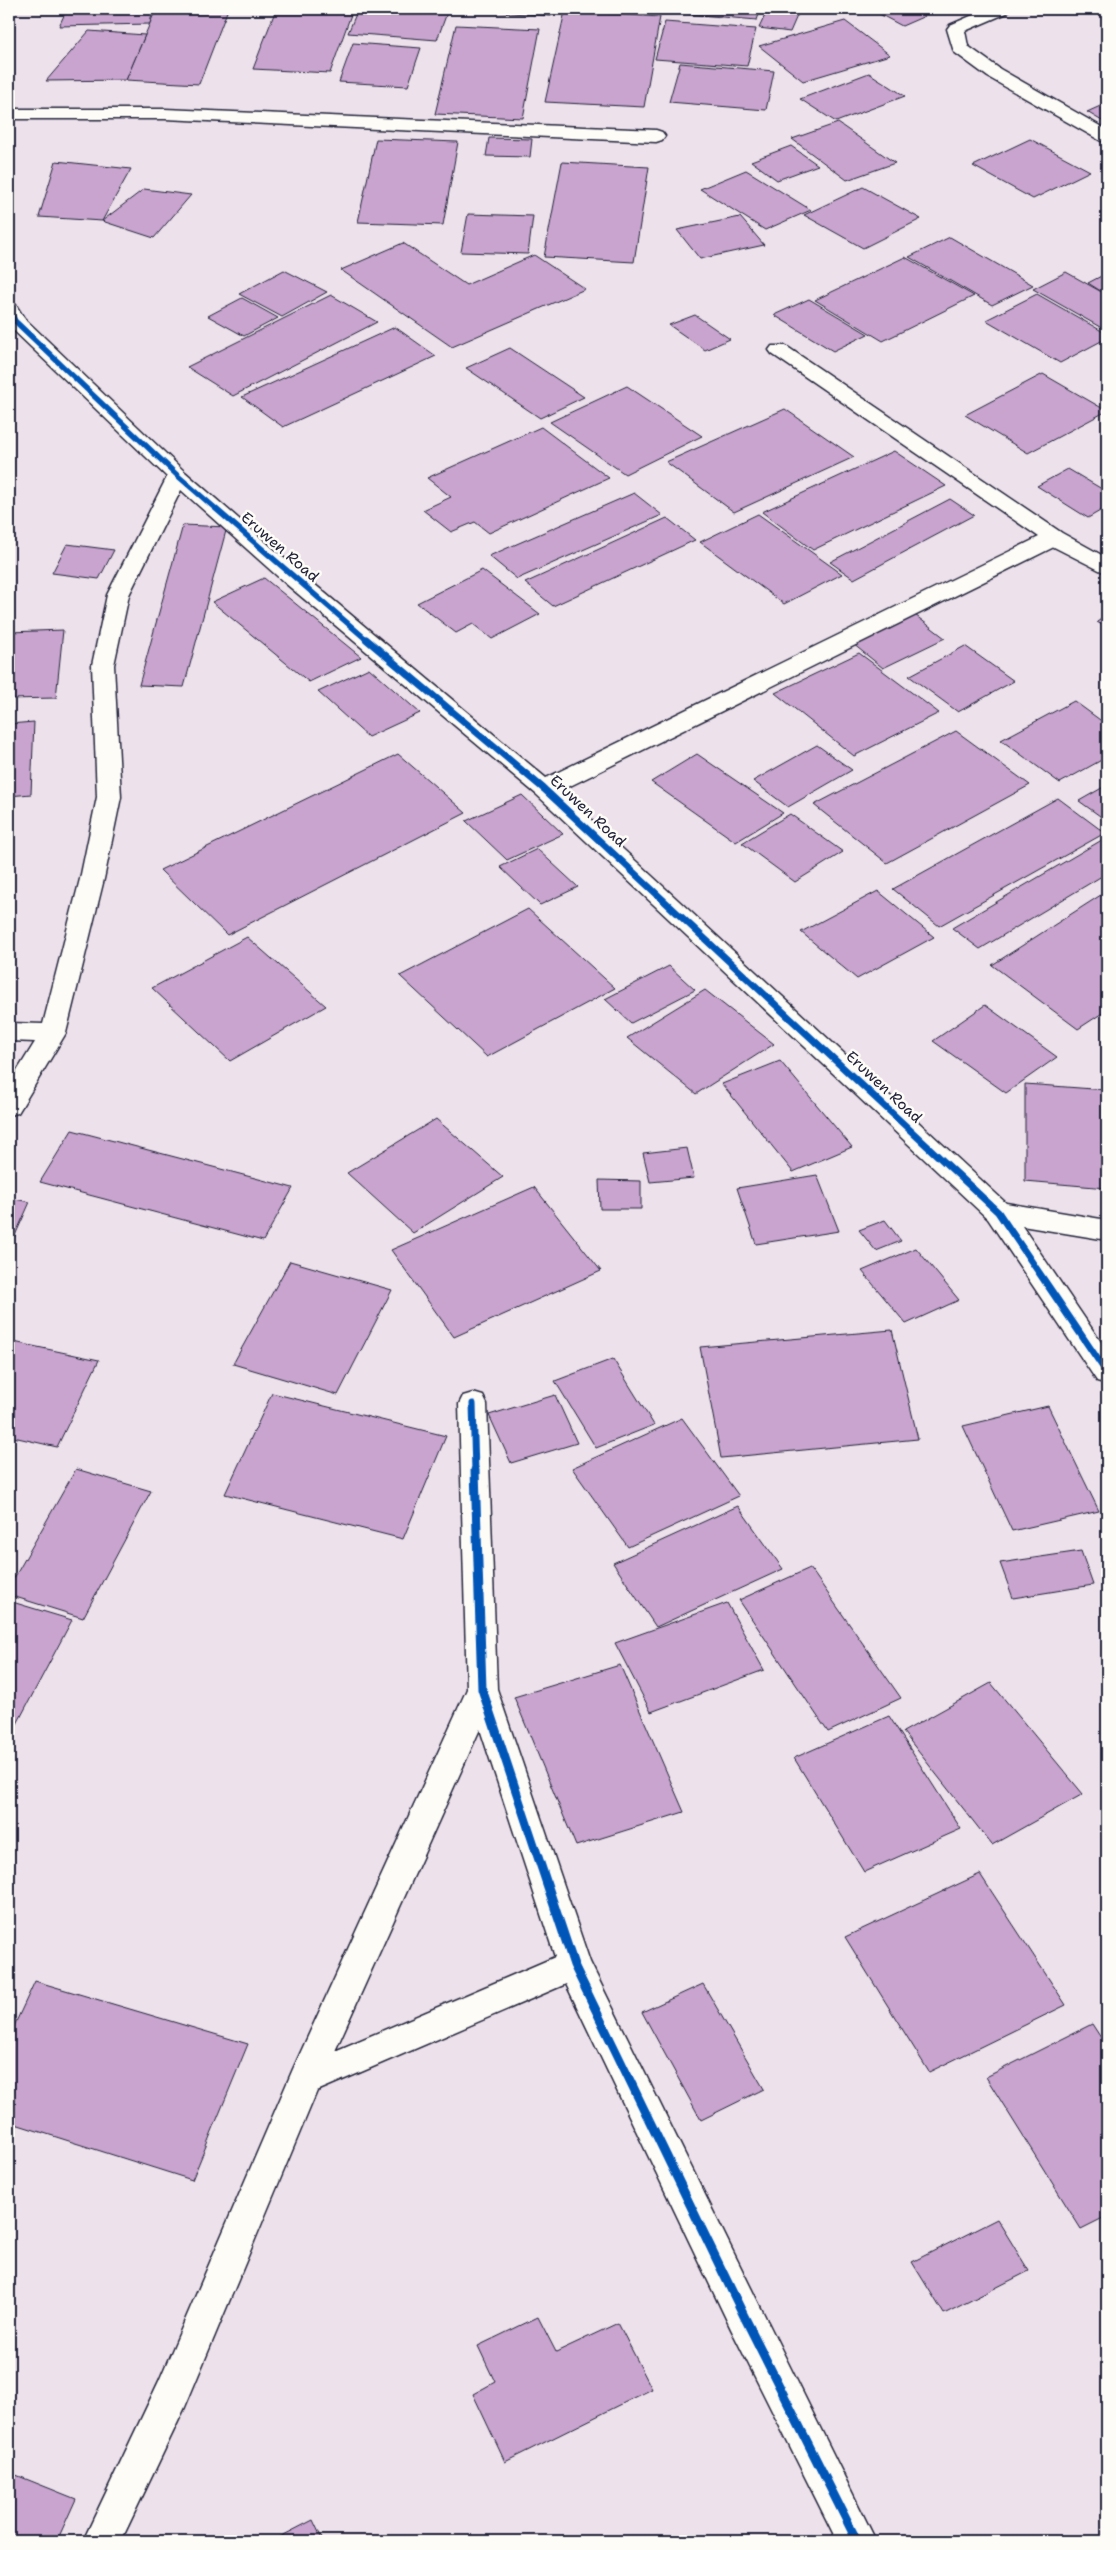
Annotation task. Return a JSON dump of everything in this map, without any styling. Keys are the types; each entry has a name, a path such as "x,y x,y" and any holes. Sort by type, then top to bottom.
{"street":[{"path":"1001,9 956,29 960,48 994,73 1107,137"},
{"path":"9,114 165,114 656,136"},
{"name":"Eruwen Road","path":"9,309 15,321 178,476 293,578 544,789 998,1212 1107,1372"},
{"path":"779,350 1054,538 1107,566"},
{"path":"9,1106 53,1033 92,879 109,796 103,665 118,595 178,476"},
{"path":"544,789 1054,538"},
{"path":"9,1032 53,1033"},
{"path":"998,1212 1107,1230"},
{"path":"473,1404 482,1689 574,1964 744,2316 857,2541"},
{"path":"102,2541 172,2394 305,2080 482,1689"},
{"path":"305,2080 574,1964"}],"building":[{"path":"67,9 153,9 150,24 59,26"},
{"path":"156,9 228,9 199,84 126,80"},
{"path":"276,9 353,9 330,73 253,69"},
{"path":"358,9 448,10 437,40 348,33"},
{"path":"461,9 554,9 551,16"},
{"path":"689,9 761,9 757,20 688,14"},
{"path":"768,9 800,9 790,32 759,28"},
{"path":"870,9 911,9 925,16 902,26"},
{"path":"937,9 959,9 946,14"},
{"path":"565,11 660,17 644,107 545,102"},
{"path":"845,21 890,55 803,81 759,46"},
{"path":"665,22 756,29 747,66 655,59"},
{"path":"456,25 540,29 523,118 435,114"},
{"path":"89,31 145,35 126,80 46,81"},
{"path":"353,43 421,48 408,86 339,82"},
{"path":"680,63 774,71 766,110 669,102"},
{"path":"869,73 905,96 836,122 800,99"},
{"path":"1107,103 1107,124 1087,112"},
{"path":"838,123 895,163 847,180 792,139"},
{"path":"489,138 532,139 530,157 486,156"},
{"path":"376,139 458,142 443,225 358,222"},
{"path":"1030,139 1090,171 1033,199 973,166"},
{"path":"791,146 818,165 777,180 751,161"},
{"path":"56,161 131,169 102,221 39,217"},
{"path":"562,162 649,167 634,262 544,257"},
{"path":"746,170 811,210 765,230 700,189"},
{"path":"863,187 921,219 863,248 804,215"},
{"path":"144,189 191,195 154,238 102,221"},
{"path":"468,214 533,216 528,254 461,252"},
{"path":"740,217 764,245 700,259 677,230"},
{"path":"950,237 1033,285 992,305 909,257"},
{"path":"403,243 466,285 534,255 585,289 452,347 341,270"},
{"path":"905,257 974,296 883,341 815,300"},
{"path":"284,270 327,292 282,317 239,294"},
{"path":"1066,272 1107,295 1107,331 1033,289"},
{"path":"1107,273 1107,295 1088,283"},
{"path":"1037,294 1107,334 1107,338 1060,363 986,320"},
{"path":"331,295 377,322 233,396 187,367"},
{"path":"242,298 278,318 244,336 208,316"},
{"path":"809,299 868,334 833,351 774,315"},
{"path":"695,315 730,339 705,350 669,325"},
{"path":"395,327 436,356 283,427 242,397"},
{"path":"510,348 584,397 540,418 466,368"},
{"path":"1043,374 1107,411 1028,453 965,415"},
{"path":"627,386 702,436 625,474 550,422"},
{"path":"785,409 854,457 734,512 666,462"},
{"path":"541,427 609,478 489,533 475,522 451,532 423,510 451,497 427,478"},
{"path":"894,451 946,486 813,550 762,512"},
{"path":"1068,469 1107,492 1107,507 1088,518 1037,486"},
{"path":"634,493 662,515 517,579 489,556"},
{"path":"950,499 974,515 854,579 830,562"},
{"path":"758,514 842,574 784,604 700,542"},
{"path":"667,518 695,540 553,606 525,583"},
{"path":"183,525 227,527 184,687 139,685"},
{"path":"67,544 114,550 99,579 52,573"},
{"path":"482,570 540,614 492,639 473,624 456,633 417,603"},
{"path":"264,578 361,657 309,682 212,602"},
{"path":"915,615 945,638 883,668 853,644"},
{"path":"1107,615 1107,628 1097,622"},
{"path":"63,630 56,698 9,699 9,632"},
{"path":"965,646 1014,681 958,712 909,676"},
{"path":"859,653 939,713 854,756 775,693"},
{"path":"369,668 420,713 368,737 318,692"},
{"path":"1074,701 1107,725 1107,757 1060,783 1001,740"},
{"path":"34,722 31,794 9,796 9,724"},
{"path":"956,731 1030,785 887,863 814,805"},
{"path":"817,745 852,770 788,807 753,781"},
{"path":"398,754 466,813 227,935 160,870"},
{"path":"697,754 783,813 736,842 651,782"},
{"path":"1107,785 1107,821 1079,801"},
{"path":"522,795 563,834 507,860 466,821"},
{"path":"1058,798 1105,833 939,926 893,889"},
{"path":"790,814 843,852 795,882 742,843"},
{"path":"1107,837 1107,873 980,949 952,928"},
{"path":"537,849 578,887 540,905 500,867"},
{"path":"878,891 934,937 857,979 801,932"},
{"path":"1107,891 1107,1010 1078,1029 992,965"},
{"path":"528,909 615,988 487,1057 400,976"},
{"path":"247,937 326,1006 230,1061 152,988"},
{"path":"669,966 695,990 631,1023 605,999"},
{"path":"705,990 774,1044 696,1094 627,1038"},
{"path":"985,1005 1057,1057 1006,1093 933,1041"},
{"path":"780,1061 852,1147 793,1172 722,1084"},
{"path":"1025,1084 1107,1090 1107,1188 1025,1181"},
{"path":"436,1119 503,1177 413,1233 347,1173"},
{"path":"72,1130 293,1188 263,1241 40,1182"},
{"path":"687,1148 694,1178 650,1182 643,1153"},
{"path":"817,1175 839,1231 756,1244 737,1188"},
{"path":"599,1180 641,1181 641,1209 600,1209"},
{"path":"534,1187 601,1271 454,1337 391,1250"},
{"path":"9,1198 30,1202 9,1249"},
{"path":"885,1220 901,1241 876,1251 859,1230"},
{"path":"916,1248 959,1300 906,1324 862,1271"},
{"path":"290,1261 392,1290 338,1395 233,1364"},
{"path":"892,1330 918,1439 721,1458 700,1347"},
{"path":"9,1341 99,1360 57,1447 9,1436"},
{"path":"613,1359 654,1425 596,1448 555,1381"},
{"path":"272,1393 446,1436 403,1539 225,1494"},
{"path":"555,1395 577,1443 511,1463 489,1415"},
{"path":"1048,1406 1099,1511 1012,1531 963,1426"},
{"path":"682,1418 739,1496 628,1547 572,1468"},
{"path":"76,1469 151,1491 83,1618 9,1595 9,1587"},
{"path":"738,1506 783,1569 656,1627 613,1563"},
{"path":"1081,1551 1093,1585 1013,1598 1000,1563"},
{"path":"810,1568 901,1698 828,1732 739,1600"},
{"path":"9,1601 72,1620 9,1739"},
{"path":"727,1603 764,1670 651,1712 615,1643"},
{"path":"620,1665 684,1812 576,1846 514,1697"},
{"path":"991,1683 1083,1794 992,1845 903,1732"},
{"path":"889,1716 961,1829 864,1872 794,1758"},
{"path":"980,1874 1066,2005 929,2072 845,1937"},
{"path":"35,1981 248,2044 192,2180 9,2122 9,2037"},
{"path":"703,1984 764,2089 701,2120 642,2012"},
{"path":"1092,2024 1107,2047 1107,2216 1081,2229 986,2077"},
{"path":"997,2219 1029,2271 944,2314 912,2262"},
{"path":"538,2317 556,2352 618,2323 652,2389 505,2462 473,2394 495,2382 478,2346"},
{"path":"11,2473 76,2499 57,2541 9,2541 9,2478"},
{"path":"313,2520 323,2541 272,2541"}],"cycle path":[{"path":"9,309 15,321 178,476 293,578 544,789 998,1212 1107,1373"},
{"path":"473,1404 482,1689 574,1965 744,2316 857,2541"}]}
